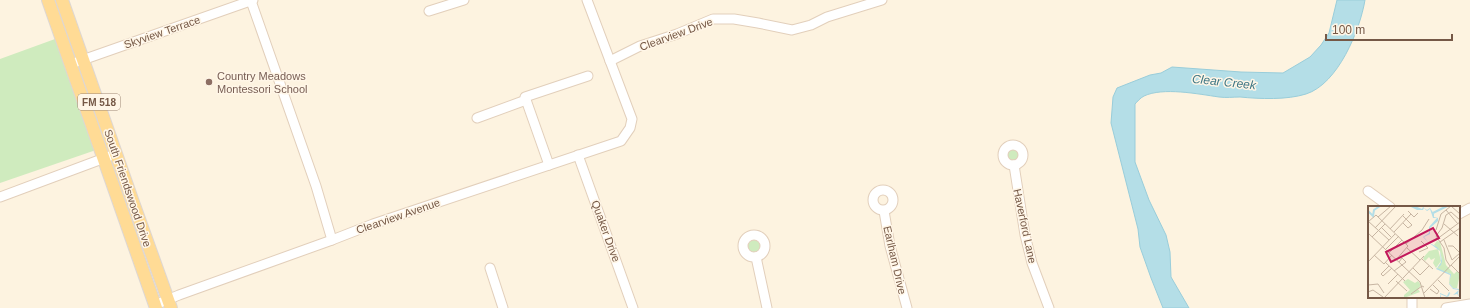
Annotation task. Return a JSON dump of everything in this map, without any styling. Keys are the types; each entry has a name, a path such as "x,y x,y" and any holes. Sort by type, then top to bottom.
{"main road":[{"name":"South Friendswood Drive","path":"48,0 155,307"},
{"name":"South Friendswood Drive","path":"62,0 170,304"},
{"path":"112,182 125,178"}],"street":[{"name":"Skyview Terrace","path":"71,64 252,0"},
{"path":"252,0 311,172 332,240"},
{"path":"429,11 464,0"},
{"path":"587,0 610,61"},
{"name":"Clearview Drive","path":"610,61 640,46 677,34 713,19 734,19 792,30 811,25 827,17 882,0"},
{"name":"Clearview Avenue","path":"155,307 170,304 373,224 621,141 630,128 632,120 610,61"},
{"path":"549,165 525,97 588,76"},
{"path":"478,118 526,100"},
{"path":"0,197 117,154"},
{"name":"Quaker Drive","path":"578,155 633,308"},
{"name":"Haverford Lane","path":"1014,165 1025,235 1032,263 1049,308"},
{"path":"1368,191 1389,206"},
{"path":"1460,213 1470,208"},
{"name":"Earlham Drive","path":"884,211 890,246 907,308"},
{"path":"756,257 767,308"},
{"path":"490,268 503,308"},
{"path":"1446,308 1470,304"}],"green space":[{"path":"55,39 96,150 0,183 0,59"},
{"path":"1011,149 1015,149 1019,155 1015,161 1011,161 1007,157 1007,153"},
{"path":"752,240 756,240 760,246 756,252 752,252 748,248 748,244"}],"water":[{"name":"Clear Creek","path":"1337,0 1365,0 1358,26 1346,54 1328,79 1318,88 1299,96 1273,98 1222,97 1181,92 1161,92 1144,96 1135,104 1135,162 1149,200 1166,235 1170,252 1171,277 1189,308 1163,308 1140,247 1138,229 1111,123 1113,97 1117,88 1150,75 1161,73 1172,67 1241,72 1283,73 1310,57 1321,45 1329,33"}],"place":[{"name":"Country Meadows Montessori School","path":"209,82"}]}
